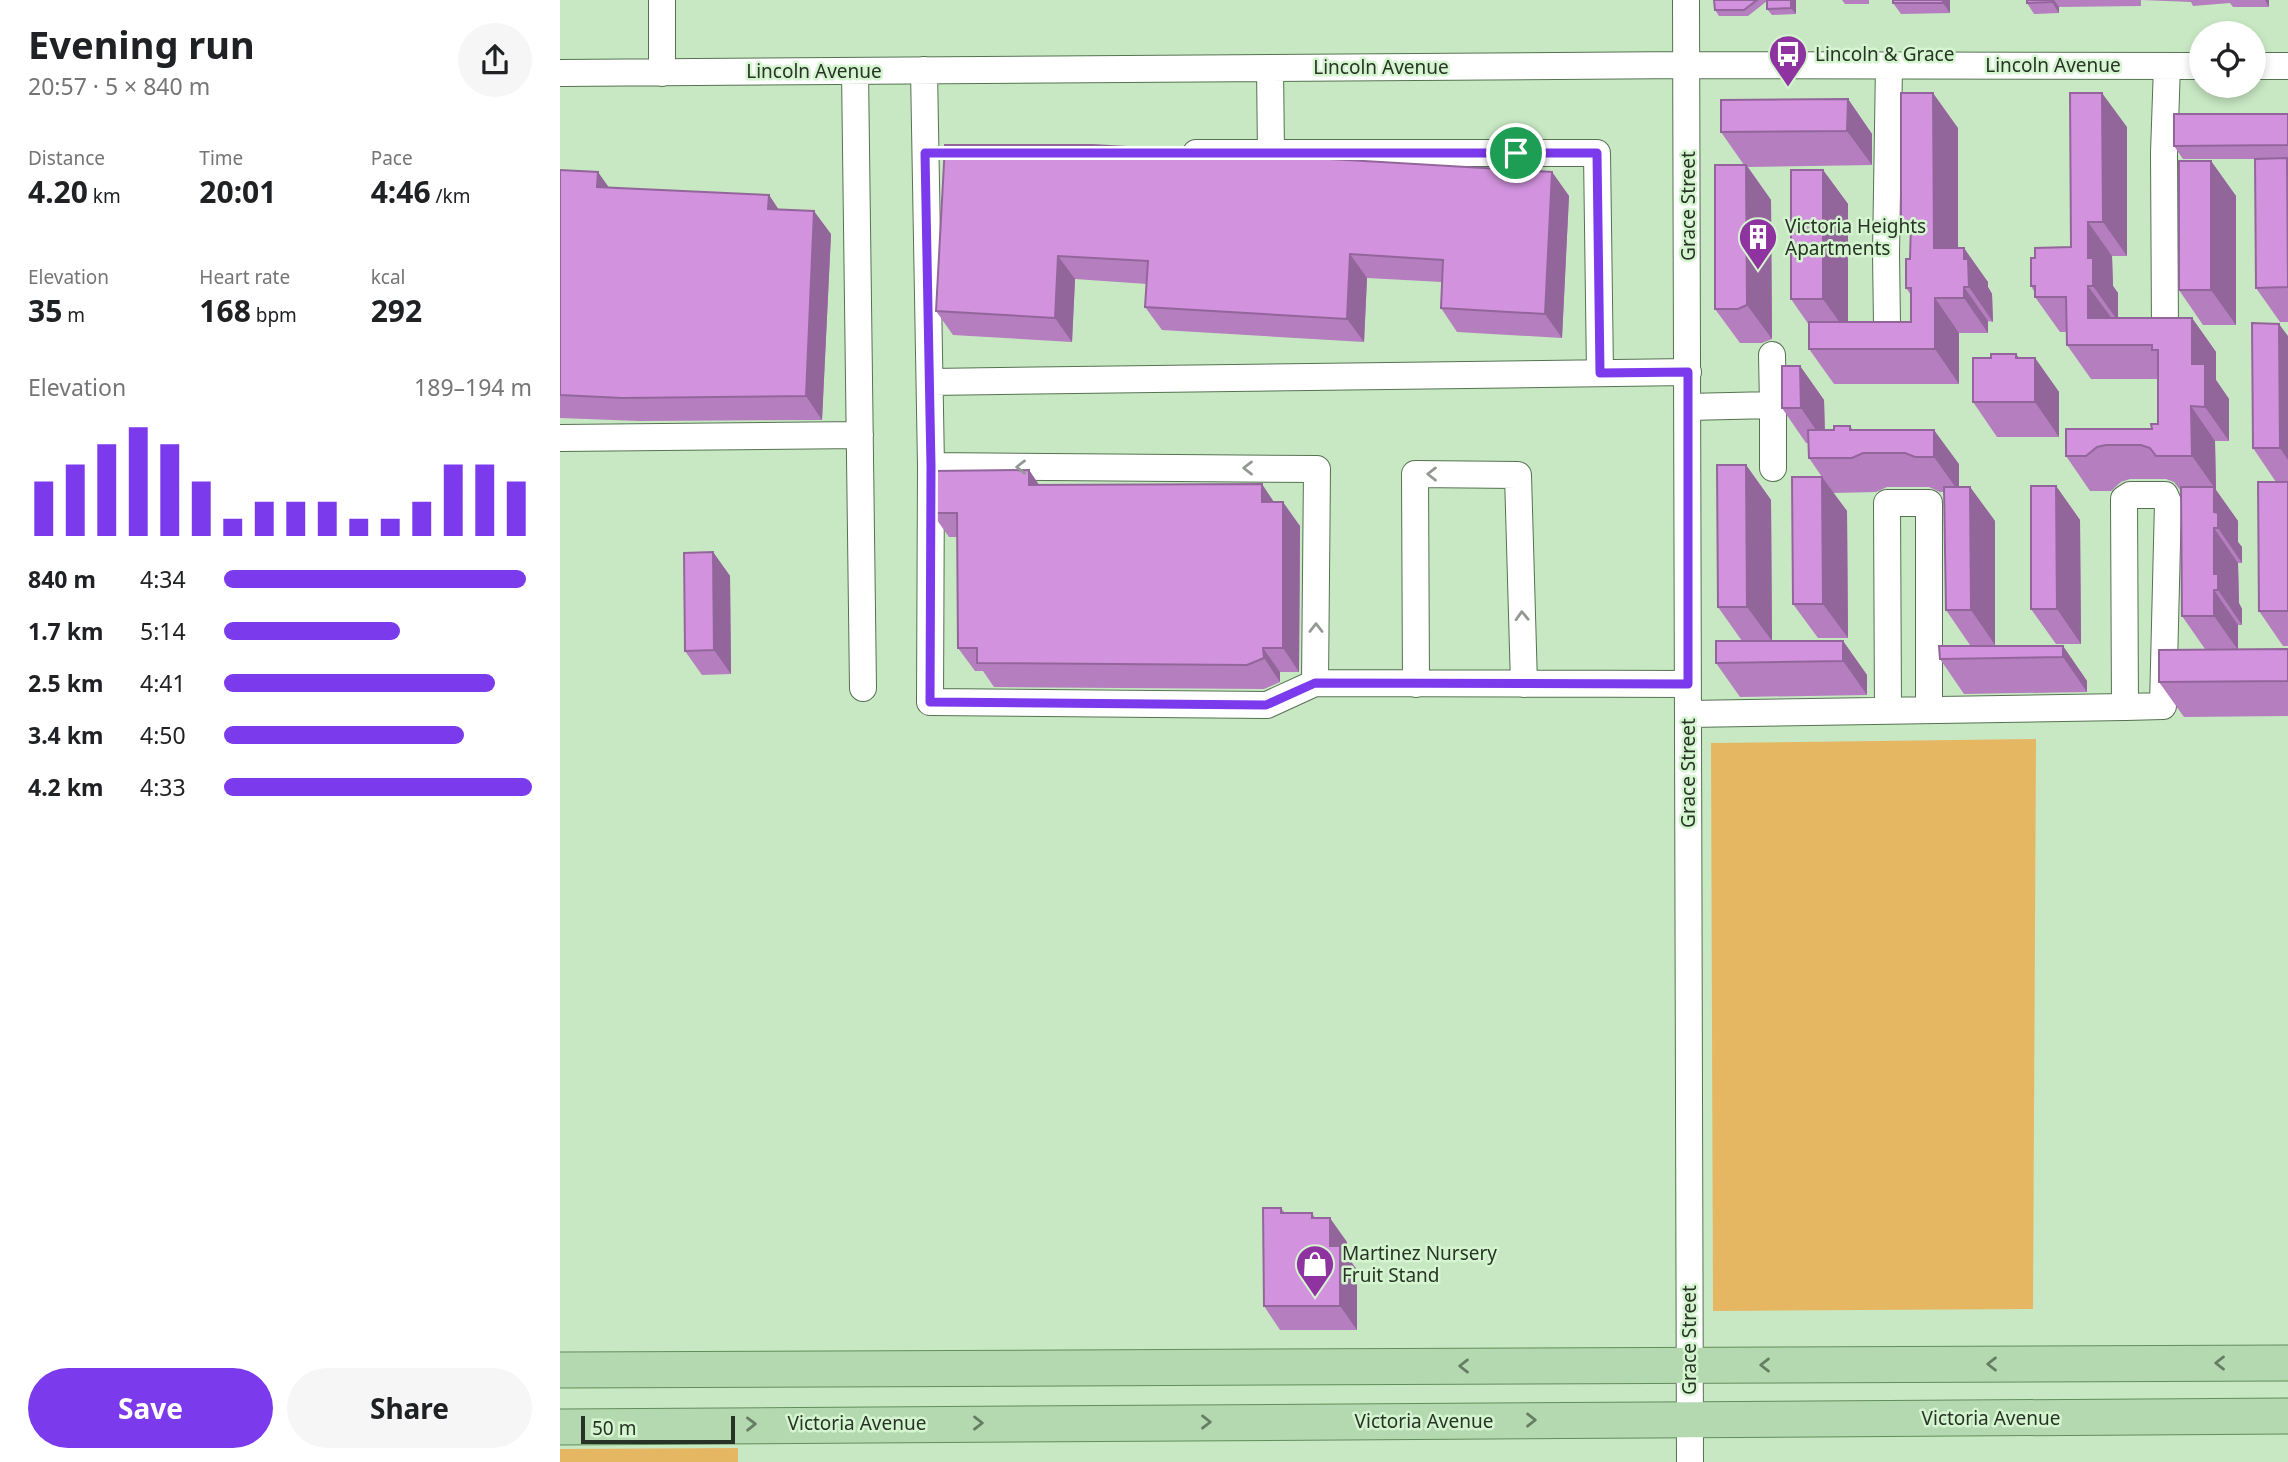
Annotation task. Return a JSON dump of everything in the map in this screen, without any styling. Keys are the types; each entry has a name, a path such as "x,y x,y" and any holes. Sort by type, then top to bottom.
{"main road":[{"path":"560,1370 2288,1363"},
{"name":"Victoria Avenue","path":"560,1427 2288,1416"}],"street":[{"path":"662,0 662,73"},
{"name":"Grace Street","path":"1686,0 1690,1462"},
{"name":"Lincoln Avenue","path":"560,73 1687,65 2189,66"},
{"path":"1887,324 1885,254 1889,65"},
{"path":"2165,329 2164,153 2167,66"},
{"path":"2266,66 2288,66"},
{"path":"1270,68 1271,153"},
{"path":"855,71 863,688"},
{"path":"923,71 931,466 930,702 1266,705 1315,683 1688,684"},
{"path":"925,153 953,153"},
{"path":"1174,153 1597,153 1600,373"},
{"path":"1772,355 1773,468"},
{"path":"930,382 1688,372"},
{"path":"1687,407 1773,405"},
{"path":"560,438 860,435"},
{"path":"931,466 1317,469 1315,683"},
{"path":"1416,684 1415,474 1518,475 1524,684"},
{"path":"1688,714 1739,712 2125,707 2163,706 2168,502 2165,495 2130,495 2124,499 2125,707"},
{"path":"1888,710 1887,503 1929,502 1930,709"}],"shaded area":[{"path":"2036,739 2033,1309 1713,1311 1711,743"},
{"path":"738,1448 738,1462 560,1462 560,1449"}],"building":[{"path":"1714,0 1757,0 1744,10 1715,10"},
{"path":"1767,0 1791,0 1791,8 1767,9"},
{"path":"1893,0 1943,0 1943,3 1893,3"},
{"path":"2027,0 2051,0 2052,2 2027,3"},
{"path":"1901,93 1933,93 1934,248 1964,248 1964,259 1968,259 1969,287 1964,287 1964,298 1935,298 1935,349 1809,349 1809,322 1911,322 1911,288 1906,288 1906,259 1910,259 1911,223 1901,223"},
{"path":"2070,93 2102,93 2103,222 2088,222 2088,258 2093,258 2093,286 2088,286 2088,318 2192,318 2192,364 2205,364 2205,407 2191,406 2192,456 2156,456 2150,448 2141,445 2106,445 2097,447 2086,456 2066,456 2066,429 2152,429 2151,424 2158,424 2158,350 2152,350 2152,345 2067,345 2066,297 2035,297 2035,286 2031,286 2031,258 2035,258 2035,248 2071,247"},
{"path":"1848,99 1847,131 1721,132 1721,100"},
{"path":"2174,114 2288,114 2288,145 2174,146"},
{"path":"945,145 1093,145 1552,172 1545,314 1441,308 1443,260 1350,254 1347,319 1145,307 1148,261 1058,256 1055,318 936,311"},
{"path":"2287,158 2288,287 2256,288 2255,159"},
{"path":"2179,161 2211,161 2211,290 2179,290"},
{"path":"1715,165 1746,165 1747,305 1738,309 1715,309"},
{"path":"560,170 598,172 597,187 769,195 768,209 814,211 806,396 622,398 560,395"},
{"path":"1791,170 1823,170 1823,299 1791,299"},
{"path":"2252,323 2279,324 2280,448 2253,448"},
{"path":"1991,354 2016,354 2016,358 2035,358 2035,402 1973,402 1973,358 1991,358"},
{"path":"1782,366 1800,366 1801,408 1782,408"},
{"path":"1834,426 1850,426 1850,430 1934,430 1934,457 1915,457 1905,453 1863,453 1852,458 1809,458 1808,430 1834,430"},
{"path":"1717,465 1746,465 1747,607 1718,607"},
{"path":"1029,470 1029,485 1262,484 1262,502 1283,502 1283,648 1263,648 1264,658 1247,665 977,663 977,648 958,648 957,513 932,513 932,471"},
{"path":"1792,477 1822,477 1823,604 1793,604"},
{"path":"2258,482 2288,482 2288,611 2259,611"},
{"path":"2031,486 2056,486 2057,609 2031,609"},
{"path":"1944,487 1970,487 1971,610 1946,610"},
{"path":"2181,487 2214,487 2214,512 2218,513 2218,528 2214,528 2214,574 2218,574 2218,590 2214,590 2214,616 2182,616"},
{"path":"713,552 714,650 685,651 684,553"},
{"path":"1716,641 1843,641 1843,661 1716,663"},
{"path":"1939,646 2063,646 2063,657 1940,659"},
{"path":"2288,649 2288,681 2159,682 2159,650"},
{"path":"1263,1208 1281,1208 1281,1213 1312,1213 1312,1218 1330,1218 1330,1246 1340,1246 1340,1306 1264,1306"}],"place":[{"name":"Lincoln & Grace","path":"1788,88"},
{"name":"Victoria Heights Apartments","path":"1758,271"},
{"name":"Martinez Nursery Fruit Stand","path":"1315,1298"}],"route":[{"path":"925,153 1516,153 1597,153 1600,373 1688,372 1688,684 1315,683 1266,705 930,702 931,466 925,153"}]}
